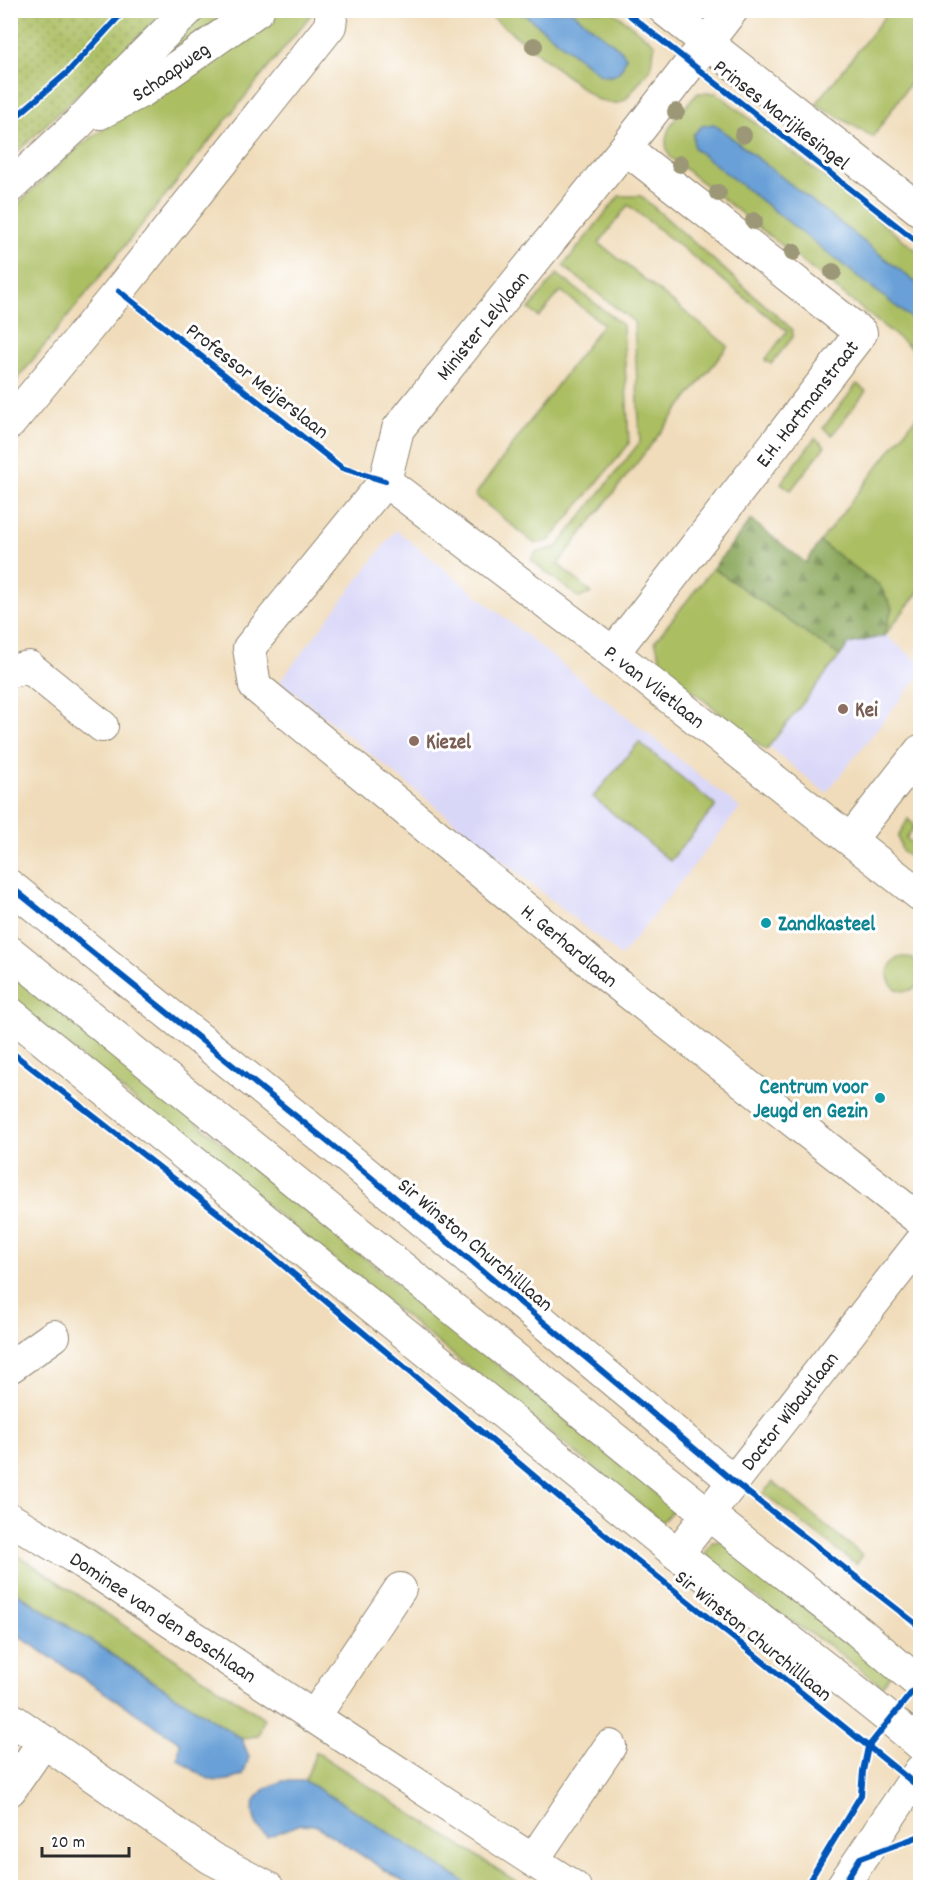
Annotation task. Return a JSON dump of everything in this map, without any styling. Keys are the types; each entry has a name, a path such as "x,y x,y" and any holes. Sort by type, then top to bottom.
{"street":[{"name":"Schaapweg","path":"10,187 78,124 188,10"},
{"name":"Schaapweg","path":"78,124 144,90 258,10"},
{"path":"10,423 119,291 330,26 332,10"},
{"name":"Prinses Marijkesingel","path":"665,10 921,210"},
{"name":"Minister Lelylaan","path":"249,648 385,481 398,429 626,148 732,10"},
{"name":"E.H. Hartmanstraat","path":"613,653 861,333 626,148"},
{"name":"P. van Vlietlaan","path":"385,481 613,653 921,895"},
{"name":"H. Gerhardlaan","path":"249,648 255,686 611,979 921,1220"},
{"path":"10,671 29,667 102,726"},
{"path":"851,839 921,751"},
{"name":"Sir Winston Churchilllaan","path":"10,886 349,1159 733,1481"},
{"path":"10,952 708,1514 858,1631 921,1684"},
{"name":"Sir Winston Churchilllaan","path":"10,1013 677,1554 798,1649 867,1699 921,1744"},
{"name":"Doctor Wibautlaan","path":"677,1554 921,1243"},
{"path":"10,1367 54,1336"},
{"name":"Dominee van den Boschlaan","path":"10,1519 84,1563 314,1717 575,1887"},
{"path":"314,1717 400,1589"},
{"path":"10,1718 211,1858 268,1887"},
{"path":"10,1790 44,1741"},
{"path":"533,1860 610,1746"},
{"path":"841,1887 921,1771"}],"shaded area":[{"path":"396,530 740,808 621,956 280,681"},
{"name":"Kei","path":"865,619 920,663 920,675 826,793 766,744"}],"green space":[{"path":"11,10 163,10 163,11 11,158"},
{"path":"202,11 241,11 136,85"},
{"path":"269,11 314,11 11,387 11,210 77,148"},
{"path":"484,11 520,11 601,75 611,76 623,67 626,57 621,50 571,11 612,11 655,44 650,69 626,99 619,103 596,99"},
{"path":"889,11 920,11 920,90 910,83 873,137 816,104"},
{"path":"698,93 717,93 920,253 920,286 714,124 695,148 920,325 920,355 670,157 666,139 668,130 678,114"},
{"path":"619,196 641,196 792,329 793,337 771,364 765,360 787,331 628,205 599,243 728,346 558,564 592,593 579,598 531,560 535,553 557,547 640,442 634,322 563,266"},
{"path":"557,274 623,325 629,444 549,541 535,544 475,495 603,324 561,291 539,317 529,309"},
{"path":"857,384 866,391 832,435 823,428"},
{"path":"920,412 920,590 884,636 892,608 880,586 820,542"},
{"path":"815,438 825,446 791,490 781,483"},
{"path":"751,520 806,563 820,542 880,586 892,608 884,636 849,644 840,656 713,568"},
{"path":"713,568 840,656 766,750 663,667 655,641"},
{"path":"639,742 716,806 670,861 593,797"},
{"path":"908,819 915,826 906,838 920,850 920,865 902,851 898,837"},
{"path":"905,957 917,962 922,974 917,986 905,991 893,986 888,974 893,962"},
{"path":"10,972 675,1508 662,1522 11,1001"},
{"path":"773,1482 862,1555 856,1564 763,1493"},
{"path":"721,1541 890,1675 882,1686 827,1644 771,1609 709,1559 706,1551 712,1542"},
{"path":"10,1550 264,1718 259,1735 242,1739 11,1589"},
{"path":"316,1752 525,1887 469,1887 305,1781"}],"water":[{"path":"520,11 571,11 621,50 626,57 623,67 614,75 601,75"},
{"path":"714,124 920,286 920,325 694,148 693,135 702,126"},
{"path":"11,1589 242,1739 249,1757 243,1775 223,1781 208,1779 178,1759 180,1742 11,1631"},
{"path":"283,1781 305,1781 472,1887 411,1887 315,1825 301,1824 267,1837 255,1821 254,1803 264,1790"}],"cycle path":[{"path":"10,122 67,73 125,10"},
{"path":"623,10 920,244"},
{"name":"Professor Meijerslaan","path":"119,291 342,468 385,481"},
{"path":"10,886 349,1159 733,1481 920,1627"},
{"path":"10,1051 259,1245 583,1517 920,1788"},
{"path":"805,1888 861,1795 868,1747 920,1682"},
{"path":"841,1888 860,1858 920,1836"}],"place":[{"name":"Kei","path":"843,709"},
{"name":"Kiezel","path":"414,741"},
{"name":"Zandkasteel","path":"766,923"},
{"name":"Centrum voor Jeugd en Gezin","path":"880,1098"}]}
